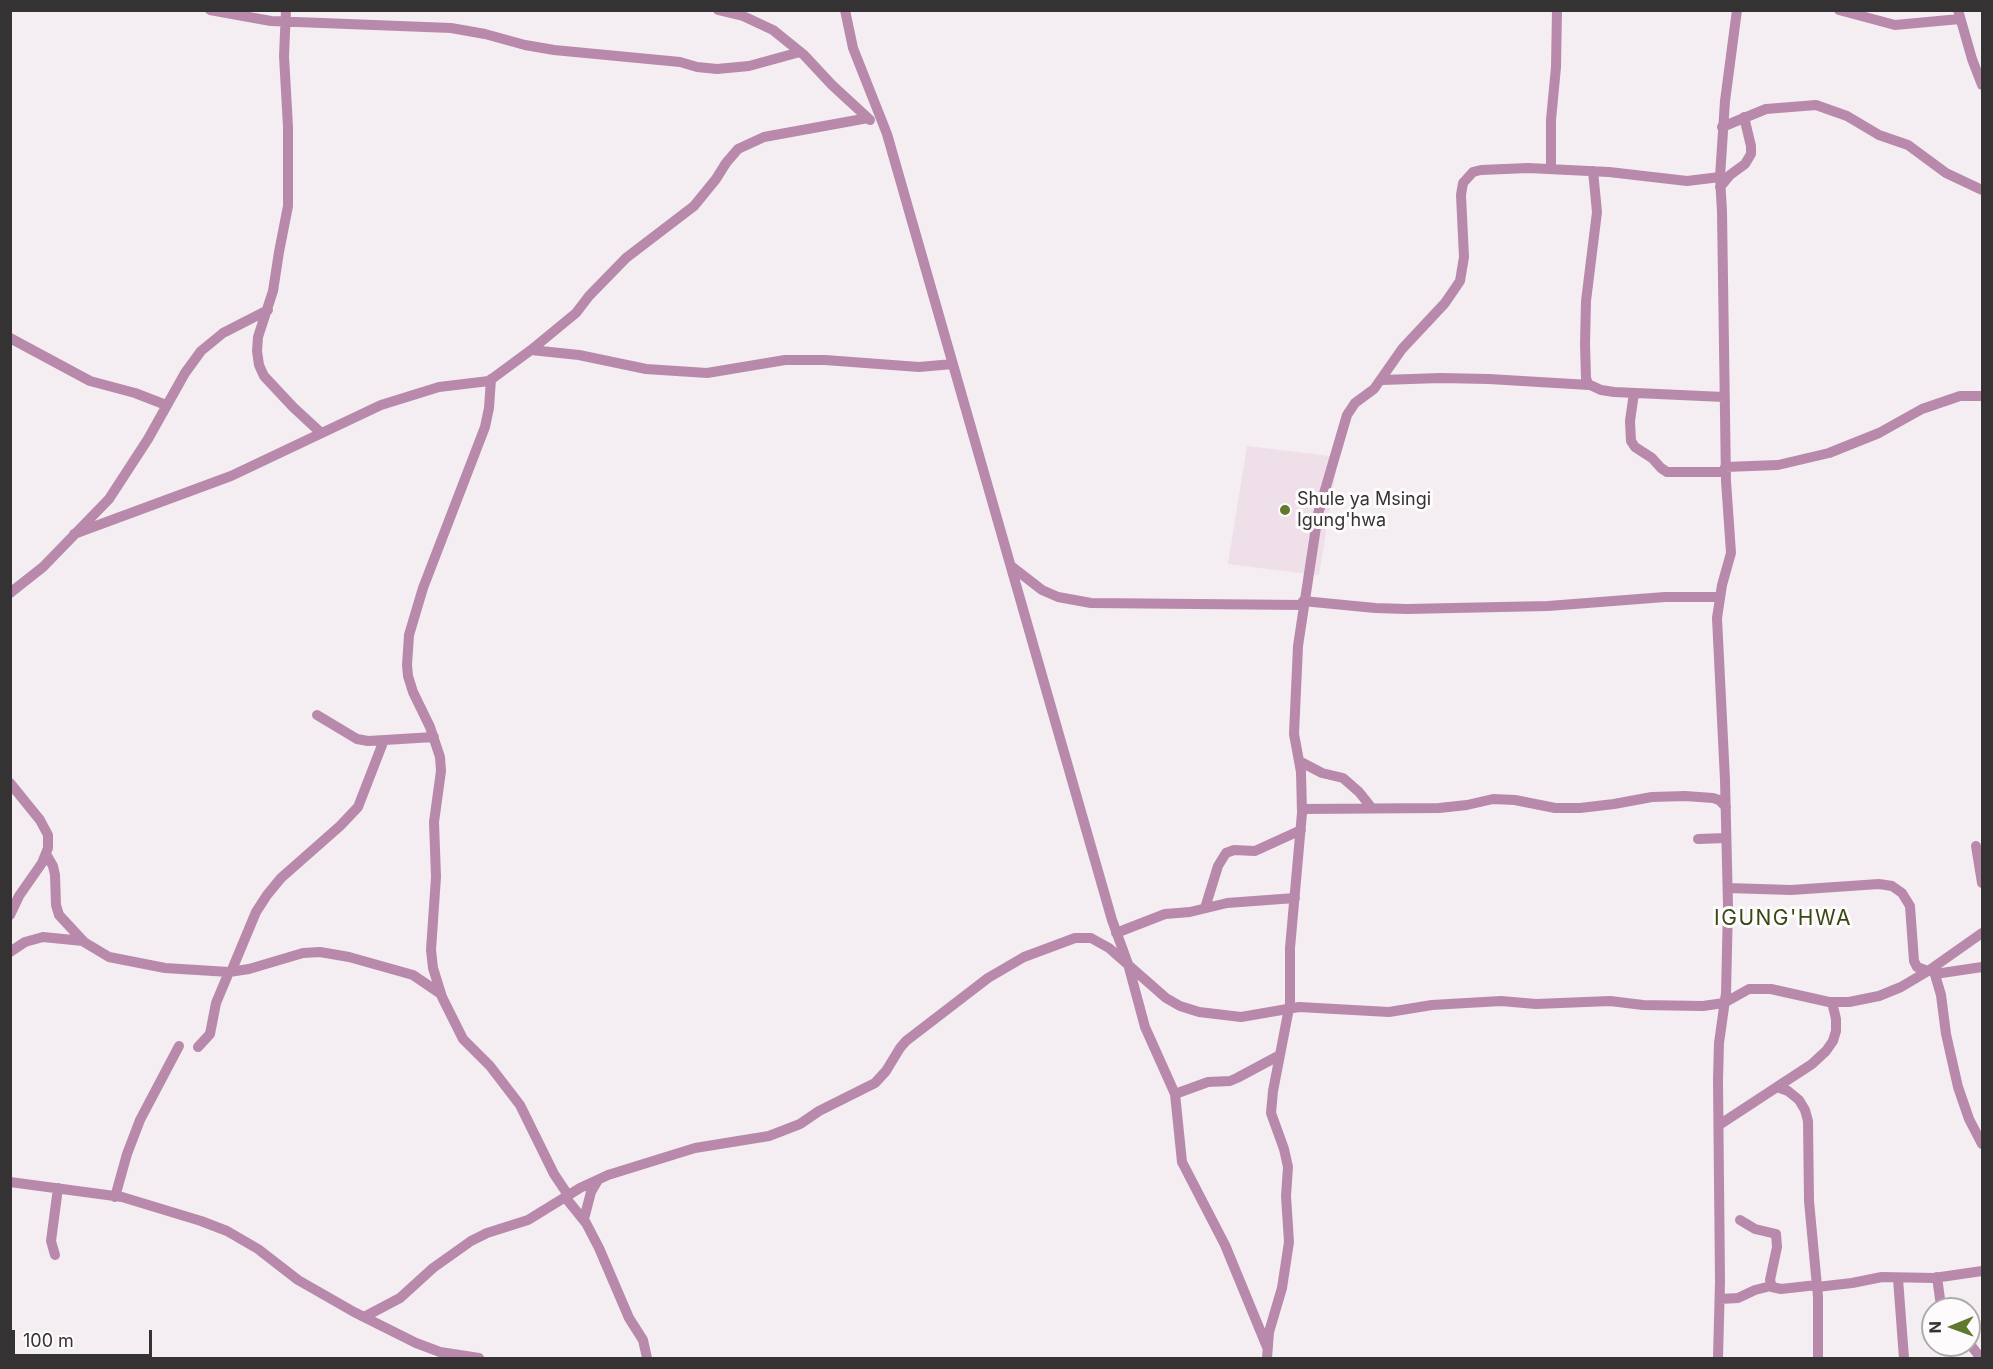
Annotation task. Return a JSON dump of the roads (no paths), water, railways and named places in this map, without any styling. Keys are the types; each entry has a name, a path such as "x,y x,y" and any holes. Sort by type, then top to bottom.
{"street":[{"path":"210,10 264,20 286,16 452,28 554,50 677,62 717,69 749,66 800,52"},
{"path":"718,10 743,15 773,30 800,52 845,98 887,134"},
{"path":"845,10 853,48 887,134 1116,933 1128,964 1145,1027 1175,1094 1180,1147 1185,1169 1225,1245 1268,1355"},
{"path":"1551,168 1551,120 1556,67 1557,10"},
{"path":"1718,1359 1720,1299 1719,1043 1726,976 1728,888 1718,645 1720,597 1731,553 1725,470 1722,212 1719,182 1722,127 1737,10"},
{"path":"1839,10 1895,25 1959,15 1972,59 1983,85"},
{"path":"286,16 284,56 288,127 288,206 268,310 258,337 259,365 264,376 282,396 320,432"},
{"path":"1722,127 1766,109 1816,105 1847,116 1879,135 1908,145 1946,173 1983,190"},
{"path":"1268,1355 1269,1332 1282,1288 1289,1242 1286,1196 1288,1167 1271,1113 1273,1090 1289,1008 1290,948 1301,830 1299,761 1294,721 1298,646 1318,514 1347,415 1355,403 1382,380 1402,349 1445,303 1460,281 1464,257 1461,195 1463,183 1469,175 1481,170 1551,168 1719,182 1745,164 1751,154 1744,117"},
{"path":"74,534 231,476 381,405 439,387 491,379 576,313 589,296 626,258 694,206 738,149 764,137 868,118"},
{"path":"1589,385 1586,378 1586,301 1597,212 1593,171"},
{"path":"10,593 43,567 109,499 133,464 184,373 201,351 223,333 268,310"},
{"path":"10,338 90,381 135,393 166,405"},
{"path":"531,350 579,355 656,370 707,374 785,360 825,360 919,367 953,364"},
{"path":"1382,380 1479,378 1589,385 1601,390 1634,393 1724,396"},
{"path":"491,379 489,408 484,427 423,588 409,635 408,676 440,757 441,771 434,822 436,877 431,950 435,981 463,1040 490,1066 520,1105 567,1196 584,1219 609,1267 629,1318 643,1340 647,1359"},
{"path":"1634,393 1630,421 1631,441 1635,447 1667,472 1778,465 1829,453 1879,433 1923,409 1960,396 1983,396"},
{"path":"1011,566 1042,590 1058,597 1091,603 1303,603 1407,609 1548,606 1665,597 1720,597"},
{"path":"317,716 357,739 434,737"},
{"path":"198,1047 210,1034 216,1003 256,912 281,878 358,807 384,740"},
{"path":"1299,761 1322,773 1343,778 1371,807"},
{"path":"10,783 28,803 48,835 48,848 42,863 19,896 10,915"},
{"path":"1302,808 1452,807 1493,799 1515,800 1555,808 1580,808 1652,797 1685,796 1713,798 1726,807"},
{"path":"1205,908 1218,866 1226,854 1234,850 1255,851 1301,830"},
{"path":"1698,839 1726,838"},
{"path":"1976,846 1983,883"},
{"path":"46,854 55,874 57,910 83,941 109,957 165,968 230,972 249,969 303,953 320,952 349,957 413,975 441,994"},
{"path":"1728,888 1791,890 1879,884 1892,886 1902,893 1910,906 1914,961 1917,967 1932,971 1983,967"},
{"path":"1116,933 1159,915 1227,903 1294,898"},
{"path":"364,1317 400,1298 433,1268 471,1241 487,1233 528,1220 598,1180 684,1151 712,1145 752,1141 800,1124 874,1083 886,1071 900,1048 917,1032 988,978 1024,957 1075,938 1085,937 1098,941 1166,998 1180,1006 1199,1012 1250,1017 1289,1008 1381,1012 1432,1005 1501,1001 1536,1004 1610,1001 1685,1006 1724,1003 1749,989 1771,989 1832,1002 1849,1002 1879,996 1901,987 1932,971 1983,933"},
{"path":"10,952 25,942 43,937 83,941"},
{"path":"1932,971 1958,1087 1969,1119 1983,1144"},
{"path":"1719,1125 1812,1064 1826,1051 1833,1041 1836,1030 1832,1002"},
{"path":"115,1197 127,1154 140,1120 179,1046"},
{"path":"1175,1094 1208,1082 1230,1081 1280,1055"},
{"path":"1777,1087 1796,1097 1806,1114 1809,1201 1817,1286 1818,1359"},
{"path":"584,1219 591,1192 598,1180"},
{"path":"10,1182 115,1197 201,1221 258,1249 298,1280 416,1343 440,1352 479,1359"},
{"path":"55,1255 51,1241 57,1188"},
{"path":"1740,1220 1755,1228 1776,1234 1777,1247 1770,1280 1772,1286"},
{"path":"1720,1299 1738,1298 1755,1290 1772,1286 1781,1289 1852,1283 1882,1277 1898,1279 1936,1277 1983,1271"},
{"path":"1936,1277 1940,1297"},
{"path":"1898,1279 1904,1359"}],"place":[{"name":"Shule ya Msingi Igung'hwa","path":"1285,510"}],"district":[{"name":"IGUNG'HWA","path":"1783,919"}]}
